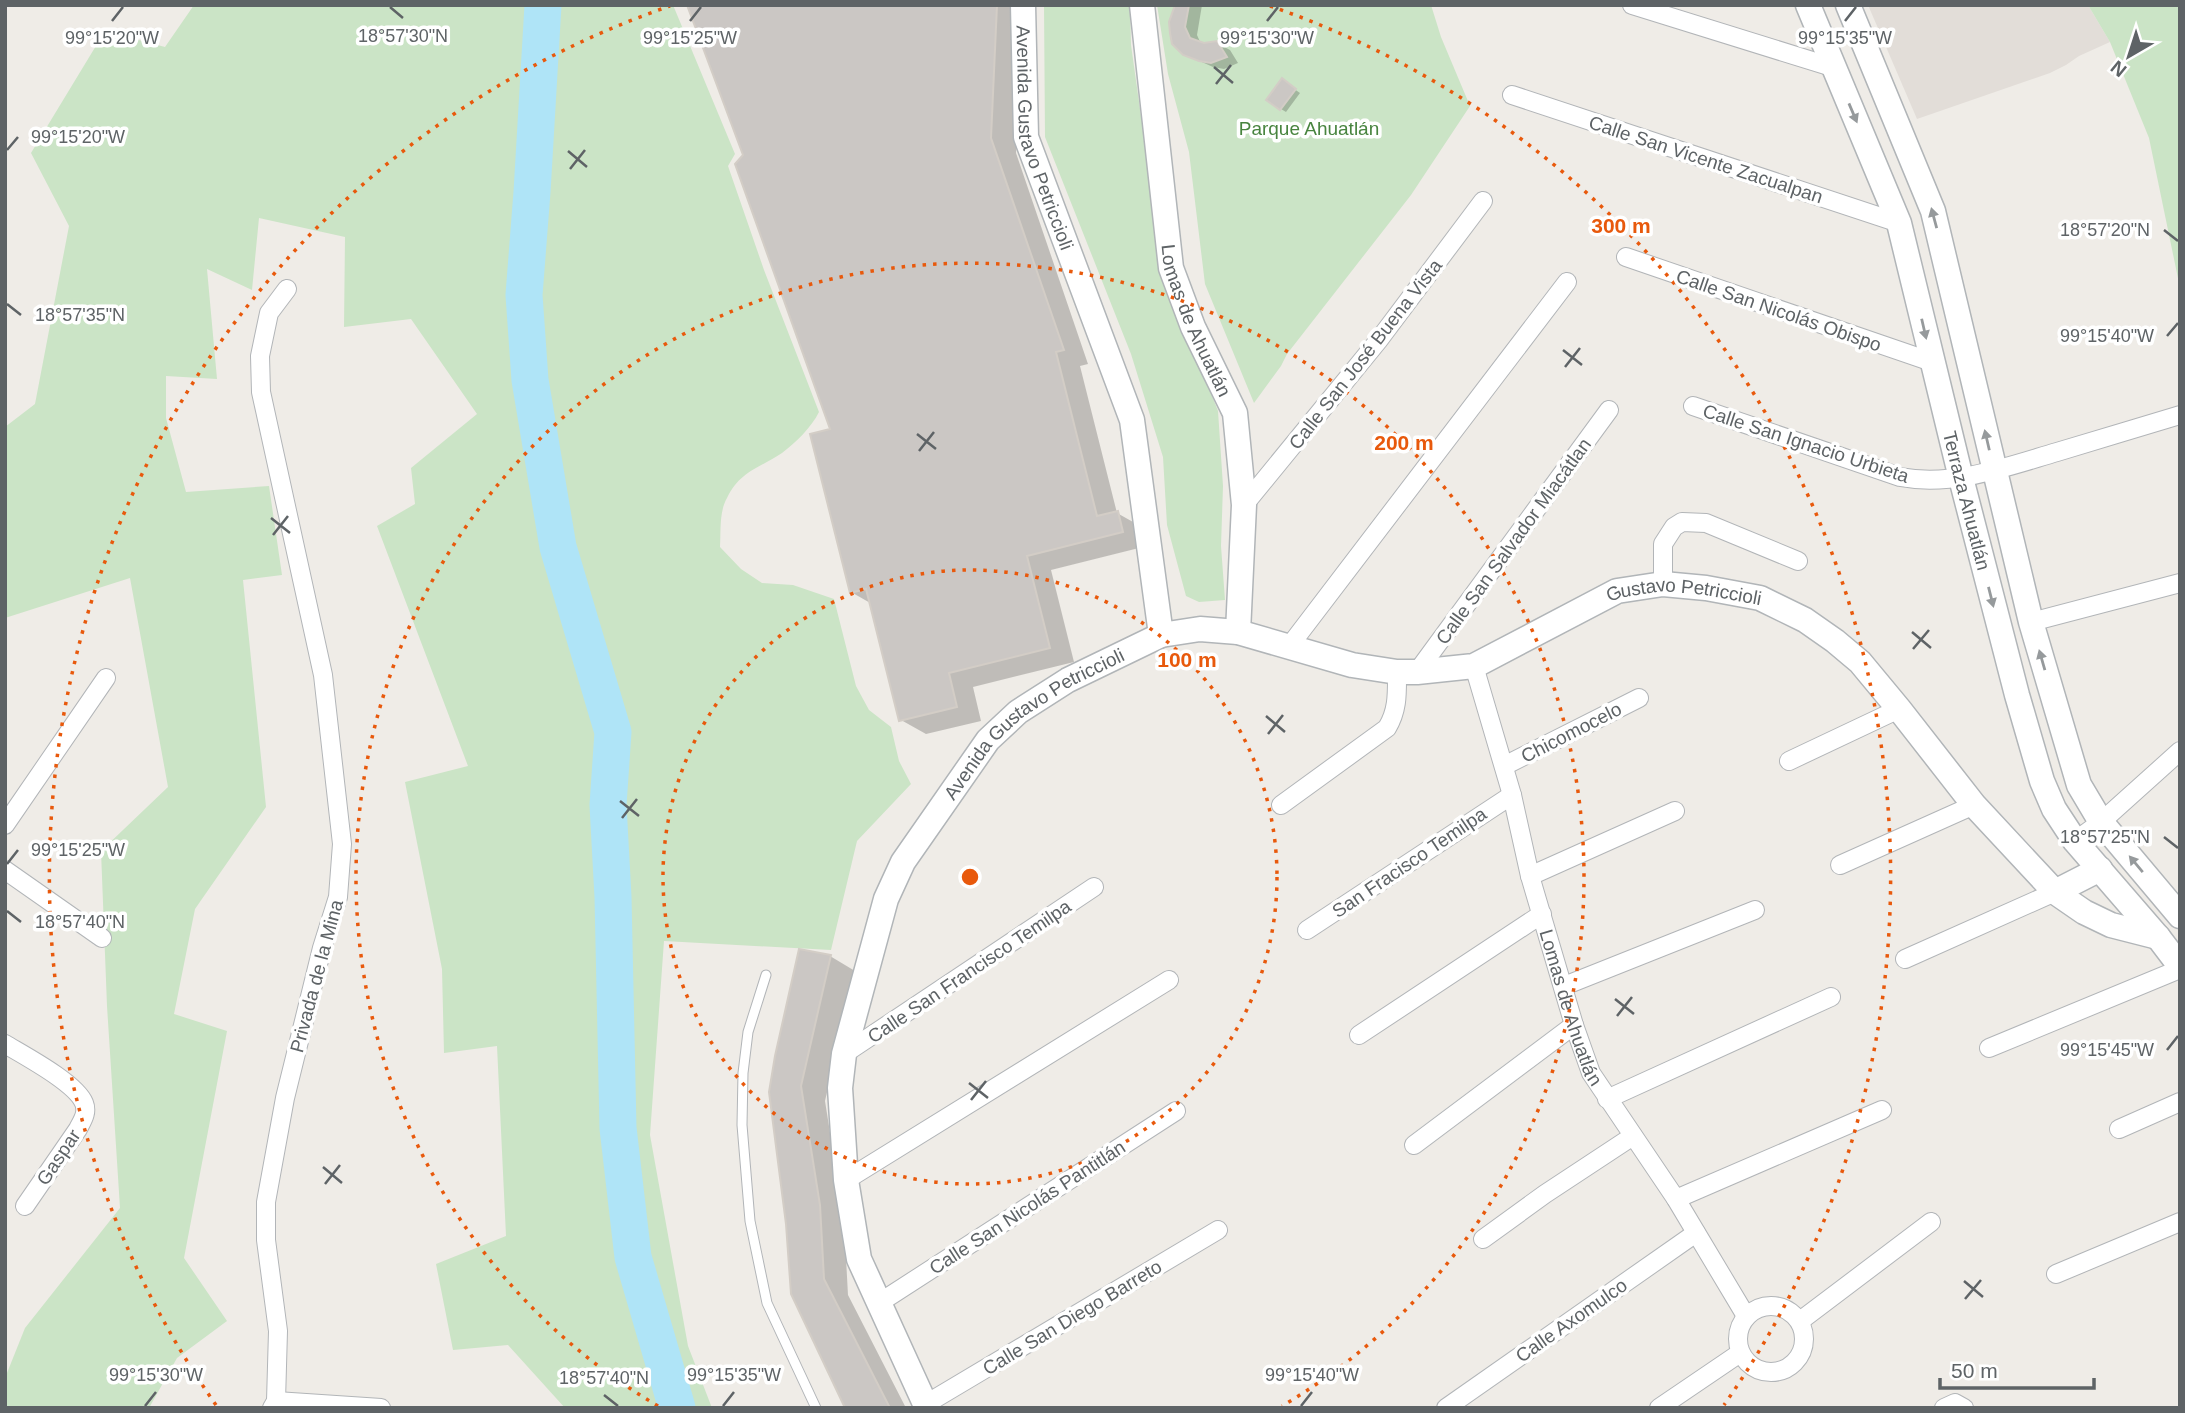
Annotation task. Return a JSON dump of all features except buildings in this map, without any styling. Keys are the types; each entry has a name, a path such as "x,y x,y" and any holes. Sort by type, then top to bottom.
{"street":[{"name":"Avenida Gustavo Petriccioli","path":"927,1406 859,1259 846,1180 840,1088 844,1054 886,899 903,862 988,740 1018,712 1068,680 1161,635 1132,420 1026,137 1023,5"},
{"name":"Lomas de Ahuatlán","path":"1142,5 1171,268 1193,327 1235,414 1244,505 1238,632"},
{"path":"1632,5 1835,68"},
{"name":"Terraza Ahuatlán","path":"1808,5 1899,223 1961,478 2042,781 2054,809 2075,841 2158,937 2180,968"},
{"name":"Terraza Ahuatlán","path":"1848,5 1933,211 2031,622 2079,785 2101,822 2180,916"},
{"name":"Calle San Vicente Zacualpan","path":"1512,95 1899,223"},
{"name":"Calle San José Buena Vista","path":"1244,505 1378,341 1483,201"},
{"name":"Calle San Nicolás Obispo","path":"1626,257 1932,362"},
{"path":"1288,648 1567,282"},
{"name":"Privada de la Mina","path":"287,289 269,313 260,356 261,392 323,675 342,844 338,897 322,948 285,1098 266,1202 266,1240 278,1331 274,1404 381,1408"},
{"name":"Calle San Ignacio Urbieta","path":"1693,406 1900,477 1930,480 1961,478 1994,470 2180,415"},
{"name":"Calle San Salvador Miacátlan","path":"1407,672 1609,410"},
{"path":"1663,584 1663,544 1674,527 1682,522 1706,523 1798,561"},
{"path":"2031,622 2180,583"},
{"name":"Gustavo Petriccioli","path":"1161,635 1200,629 1238,632 1352,665 1407,672 1474,666 1617,591 1663,584 1706,588 1760,598 1805,620 1860,662 1974,805 2055,892 2084,912 2111,925 2158,937"},
{"name":"Lomas de Ahuatlán","path":"1474,666 1512,795 1530,876 1591,1073 1676,1199 1746,1316"},
{"path":"1281,805 1387,728 1394,716 1407,672"},
{"path":"5,825 107,678"},
{"name":"Chicomocelo","path":"1503,766 1639,698"},
{"path":"1789,761 1899,709"},
{"path":"2075,841 2101,822 2180,751"},
{"name":"San Fracisco Temilpa","path":"1307,930 1512,795"},
{"path":"1840,865 1974,805"},
{"path":"1530,876 1675,811"},
{"path":"1905,958 2055,892 2099,869"},
{"path":"5,870 102,938"},
{"name":"Calle San Francisco Temilpa","path":"844,1054 1094,887"},
{"path":"1564,986 1755,910"},
{"path":"1359,1035 1542,914"},
{"path":"1989,1048 2180,968"},
{"path":"846,1180 1169,980"},
{"path":"1608,1099 1831,997"},
{"path":"1414,1145 1574,1025"},
{"name":"Gaspar","path":"5,1044 60,1078 78,1093 85,1105 85,1117 78,1129 25,1206"},
{"path":"2119,1129 2180,1102"},
{"path":"1676,1199 1882,1110"},
{"name":"Calle San Nicolás Pantitlán","path":"879,1303 1176,1111"},
{"path":"1483,1239 1633,1136"},
{"path":"1800,1321 1931,1222"},
{"path":"2056,1274 2180,1222"},
{"name":"Calle San Diego Barreto","path":"927,1406 1218,1230"},
{"name":"Calle Axomulco","path":"1446,1408 1696,1233"},
{"path":"1764,1306 1785,1308 1800,1321 1806,1339 1801,1357 1787,1370 1769,1374 1751,1367 1740,1353 1737,1333 1746,1316 1764,1306"},
{"path":"1659,1408 1740,1353"},
{"path":"1944,1408 1955,1403 1964,1408"}],"lane":[{"path":"766,975 748,1032 743,1073 741,1125 750,1221 767,1303 816,1408"}],"shaded area":[{"path":"1868,5 2088,5 2110,42 2050,73 1917,119"}],"green space":[{"path":"194,5 673,5 735,154 728,166 764,270 819,412 793,444 744,476 732,489 724,503 720,547 741,569 762,583 793,585 834,599 856,686 869,710 891,727 899,761 911,784 857,841 831,950 664,941 650,1135 688,1346 712,1408 565,1408 508,1345 453,1350 436,1264 506,1236 497,1046 444,1053 442,969 405,782 468,766 377,526 415,504 411,468 477,414 411,319 344,327 345,237 259,218 252,290 207,269 217,379 166,376 166,418 186,492 269,486 282,575 243,580 266,807 195,909 174,1014 227,1031 184,1258 227,1321 177,1358 149,1408 5,1408 5,1378 25,1328 120,1208 107,1006 101,851 168,787 130,578 5,618 5,427 35,404 69,226 31,153 105,31 165,47"},
{"path":"1044,5 1130,5 1131,45 1155,189 1157,255 1218,411 1223,486 1221,546 1225,600 1199,602 1186,596 1167,525 1163,457 1131,354 1045,137"},
{"name":"Parque Ahuatlán","path":"1157,5 1431,5 1441,37 1470,106 1411,195 1287,354 1254,403 1205,284 1189,152 1168,74"},
{"path":"2088,5 2180,5 2180,288 2149,138 2110,42"}],"waterway":[{"path":"543,5 524,295 530,380 558,547 613,732 608,805 613,897 618,1128 633,1257 677,1408"}]}
